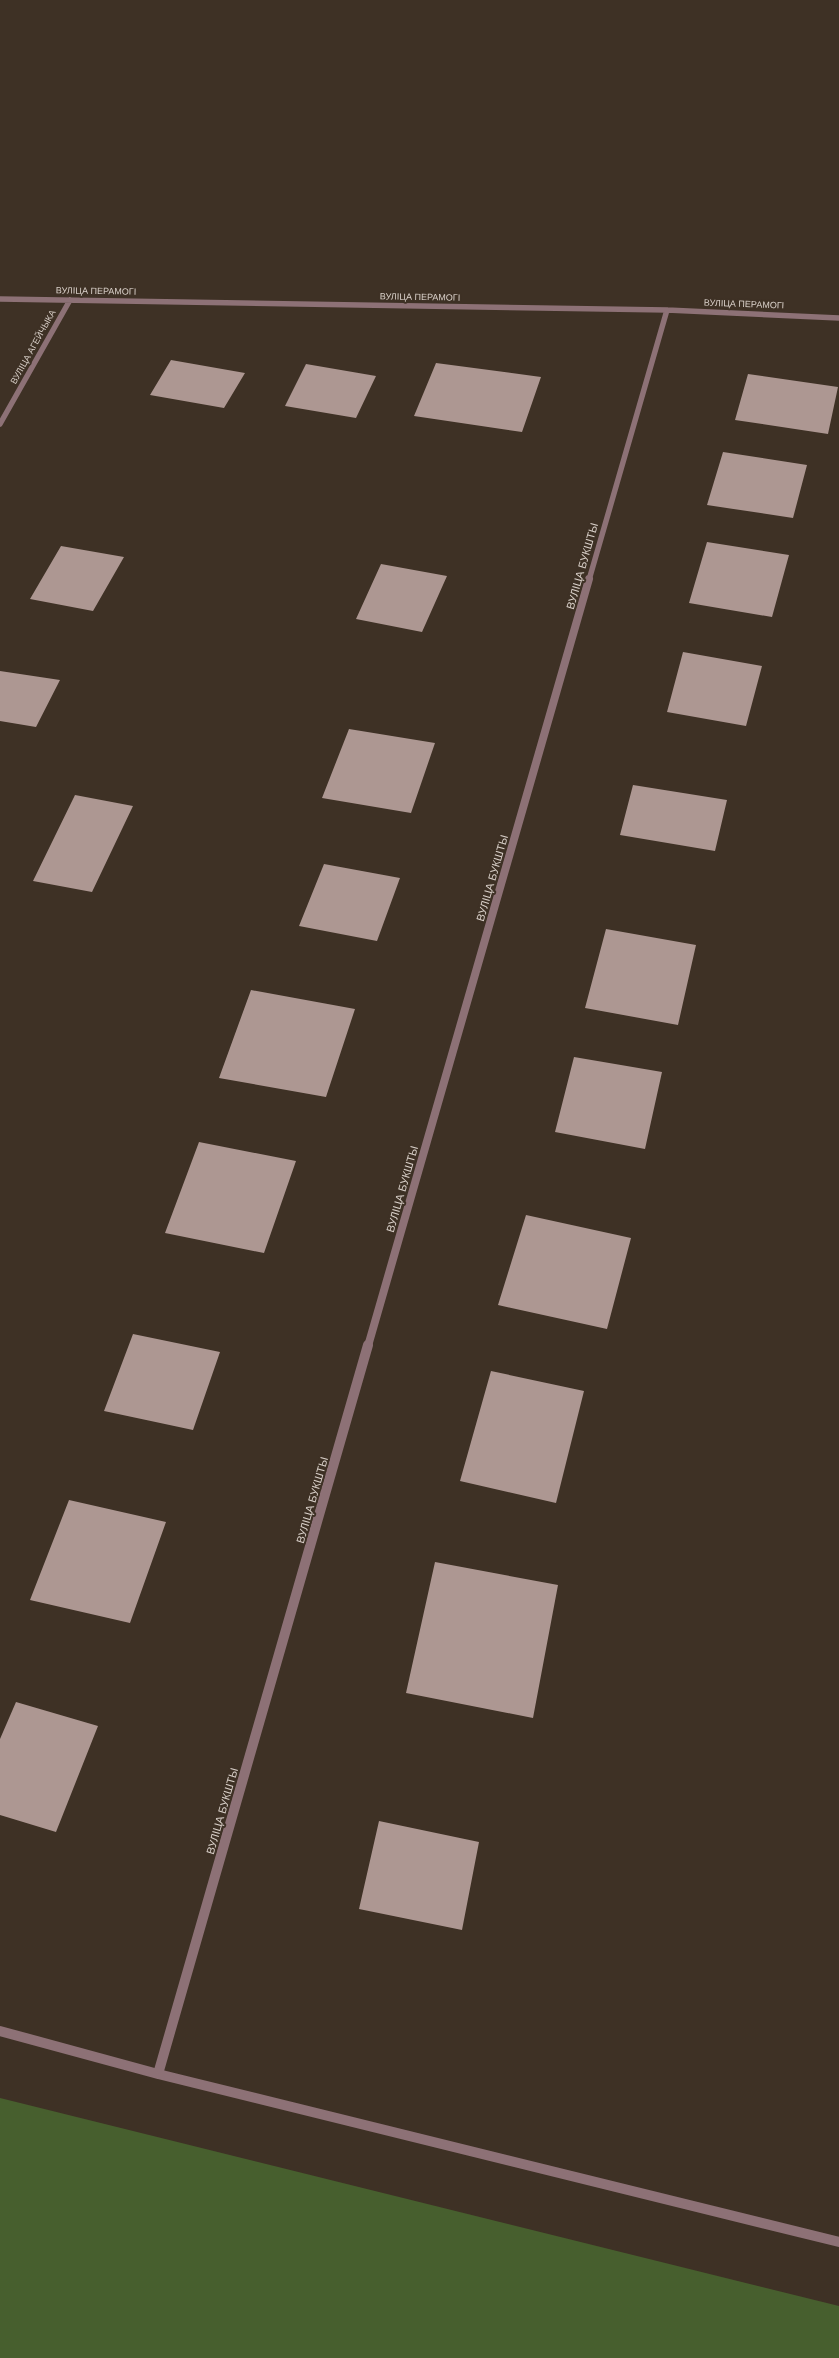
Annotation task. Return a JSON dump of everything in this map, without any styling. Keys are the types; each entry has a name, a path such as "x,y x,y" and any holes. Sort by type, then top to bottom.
{"street":[{"name":"ВУЛІЦА ПЕРАМОГІ","path":"0,299 667,310 839,318"},
{"name":"ВУЛІЦА АГЕЙЧЫКА","path":"0,424 70,300"},
{"name":"ВУЛІЦА БУКШТЫ","path":"158,2074 667,310"},
{"path":"0,2031 158,2074 839,2242"}],"green space":[{"path":"0,2098 839,2306 839,2358 0,2358"}],"building":[{"path":"171,360 245,373 224,408 150,395"},
{"path":"436,363 541,377 522,432 414,416"},
{"path":"306,364 376,376 356,418 285,406"},
{"path":"748,374 838,387 828,434 735,420"},
{"path":"723,452 807,465 793,518 707,505"},
{"path":"707,542 789,555 772,617 689,603"},
{"path":"61,546 124,557 93,611 30,599"},
{"path":"381,564 447,576 422,632 356,619"},
{"path":"683,652 762,666 746,726 667,712"},
{"path":"0,671 60,680 36,727 0,721"},
{"path":"349,729 435,743 411,813 322,798"},
{"path":"633,785 727,800 715,851 620,835"},
{"path":"75,795 133,806 92,892 33,881"},
{"path":"324,864 400,878 377,941 299,926"},
{"path":"606,929 696,945 678,1025 585,1008"},
{"path":"251,990 355,1009 326,1097 219,1078"},
{"path":"574,1057 662,1072 645,1149 555,1132"},
{"path":"199,1142 296,1161 264,1253 165,1233"},
{"path":"526,1215 631,1238 607,1329 498,1305"},
{"path":"133,1334 220,1352 193,1430 104,1411"},
{"path":"491,1371 584,1391 556,1503 460,1481"},
{"path":"69,1500 166,1522 130,1623 30,1600"},
{"path":"435,1562 558,1585 533,1718 406,1693"},
{"path":"16,1702 98,1726 56,1832 0,1815 0,1739"},
{"path":"379,1821 479,1842 462,1930 359,1909"}]}
